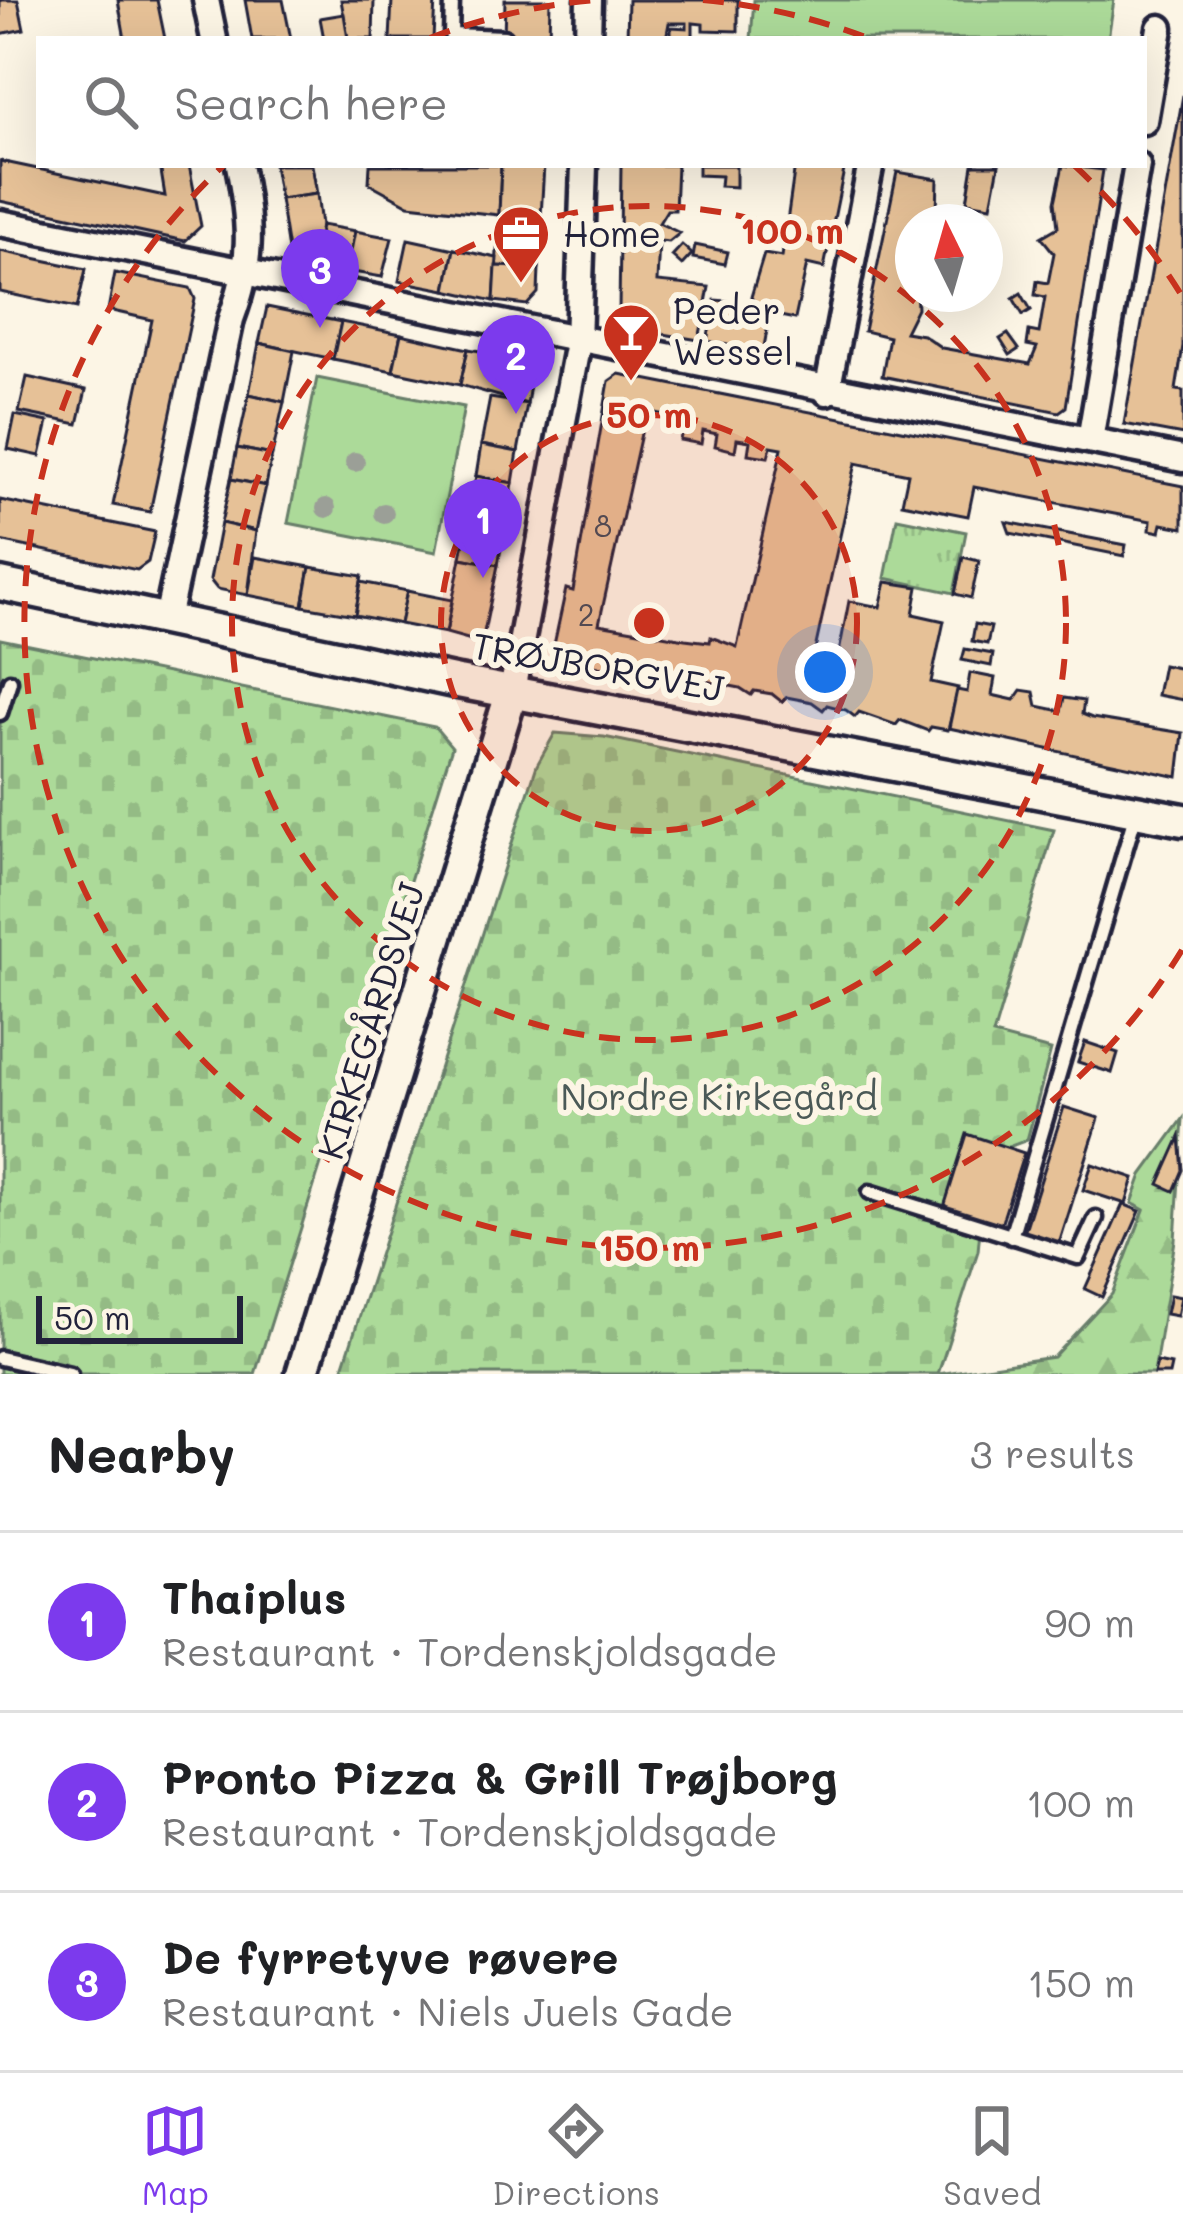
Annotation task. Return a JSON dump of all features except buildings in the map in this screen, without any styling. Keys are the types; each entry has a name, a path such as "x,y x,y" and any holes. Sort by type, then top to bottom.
{"street":[{"path":"206,0 213,36"},
{"path":"588,36 589,0"},
{"path":"1147,104 1160,28"},
{"path":"167,619 231,319 248,274 248,210 240,168"},
{"path":"512,692 578,342 584,168"},
{"path":"827,392 870,168"},
{"path":"1090,440 1136,168"},
{"path":"0,223 827,392 1183,459"},
{"name":"TRØJBORGVEJ","path":"0,584 512,692 1183,820"},
{"name":"KIRKEGÅRDSVEJ","path":"302,1374 512,692"}],"lane":[{"path":"452,0 452,35 469,36"},
{"path":"0,713 10,681"},
{"path":"1011,1237 1137,812"},
{"path":"870,1192 1078,1257 1096,1218"},
{"path":"0,1358 70,1374"}],"green space":[{"path":"754,0 1114,0 1108,36 751,36"},
{"path":"317,378 464,407 436,552 288,523"},
{"path":"897,518 966,532 954,593 885,578"},
{"path":"0,639 435,727 452,747 255,1374 0,1374"},
{"name":"Nordre Kirkegård","path":"555,733 604,737 1054,830 993,1035 1051,1050 1027,1140 987,1155 978,1251 938,1374 341,1374 537,765"},
{"path":"1183,1119 1175,1240 1154,1374 938,1374 1053,1357 1112,1294 1144,1210 1132,1203 1142,1175"}],"place":[{"name":"Home","path":"521,285"},
{"name":"De fyrretyve røvere","path":"320,328"},
{"name":"Peder Wessel","path":"631,383"},
{"name":"Pronto Pizza & Grill Trøjborg","path":"516,414"},
{"name":"Thaiplus","path":"483,578"}]}
